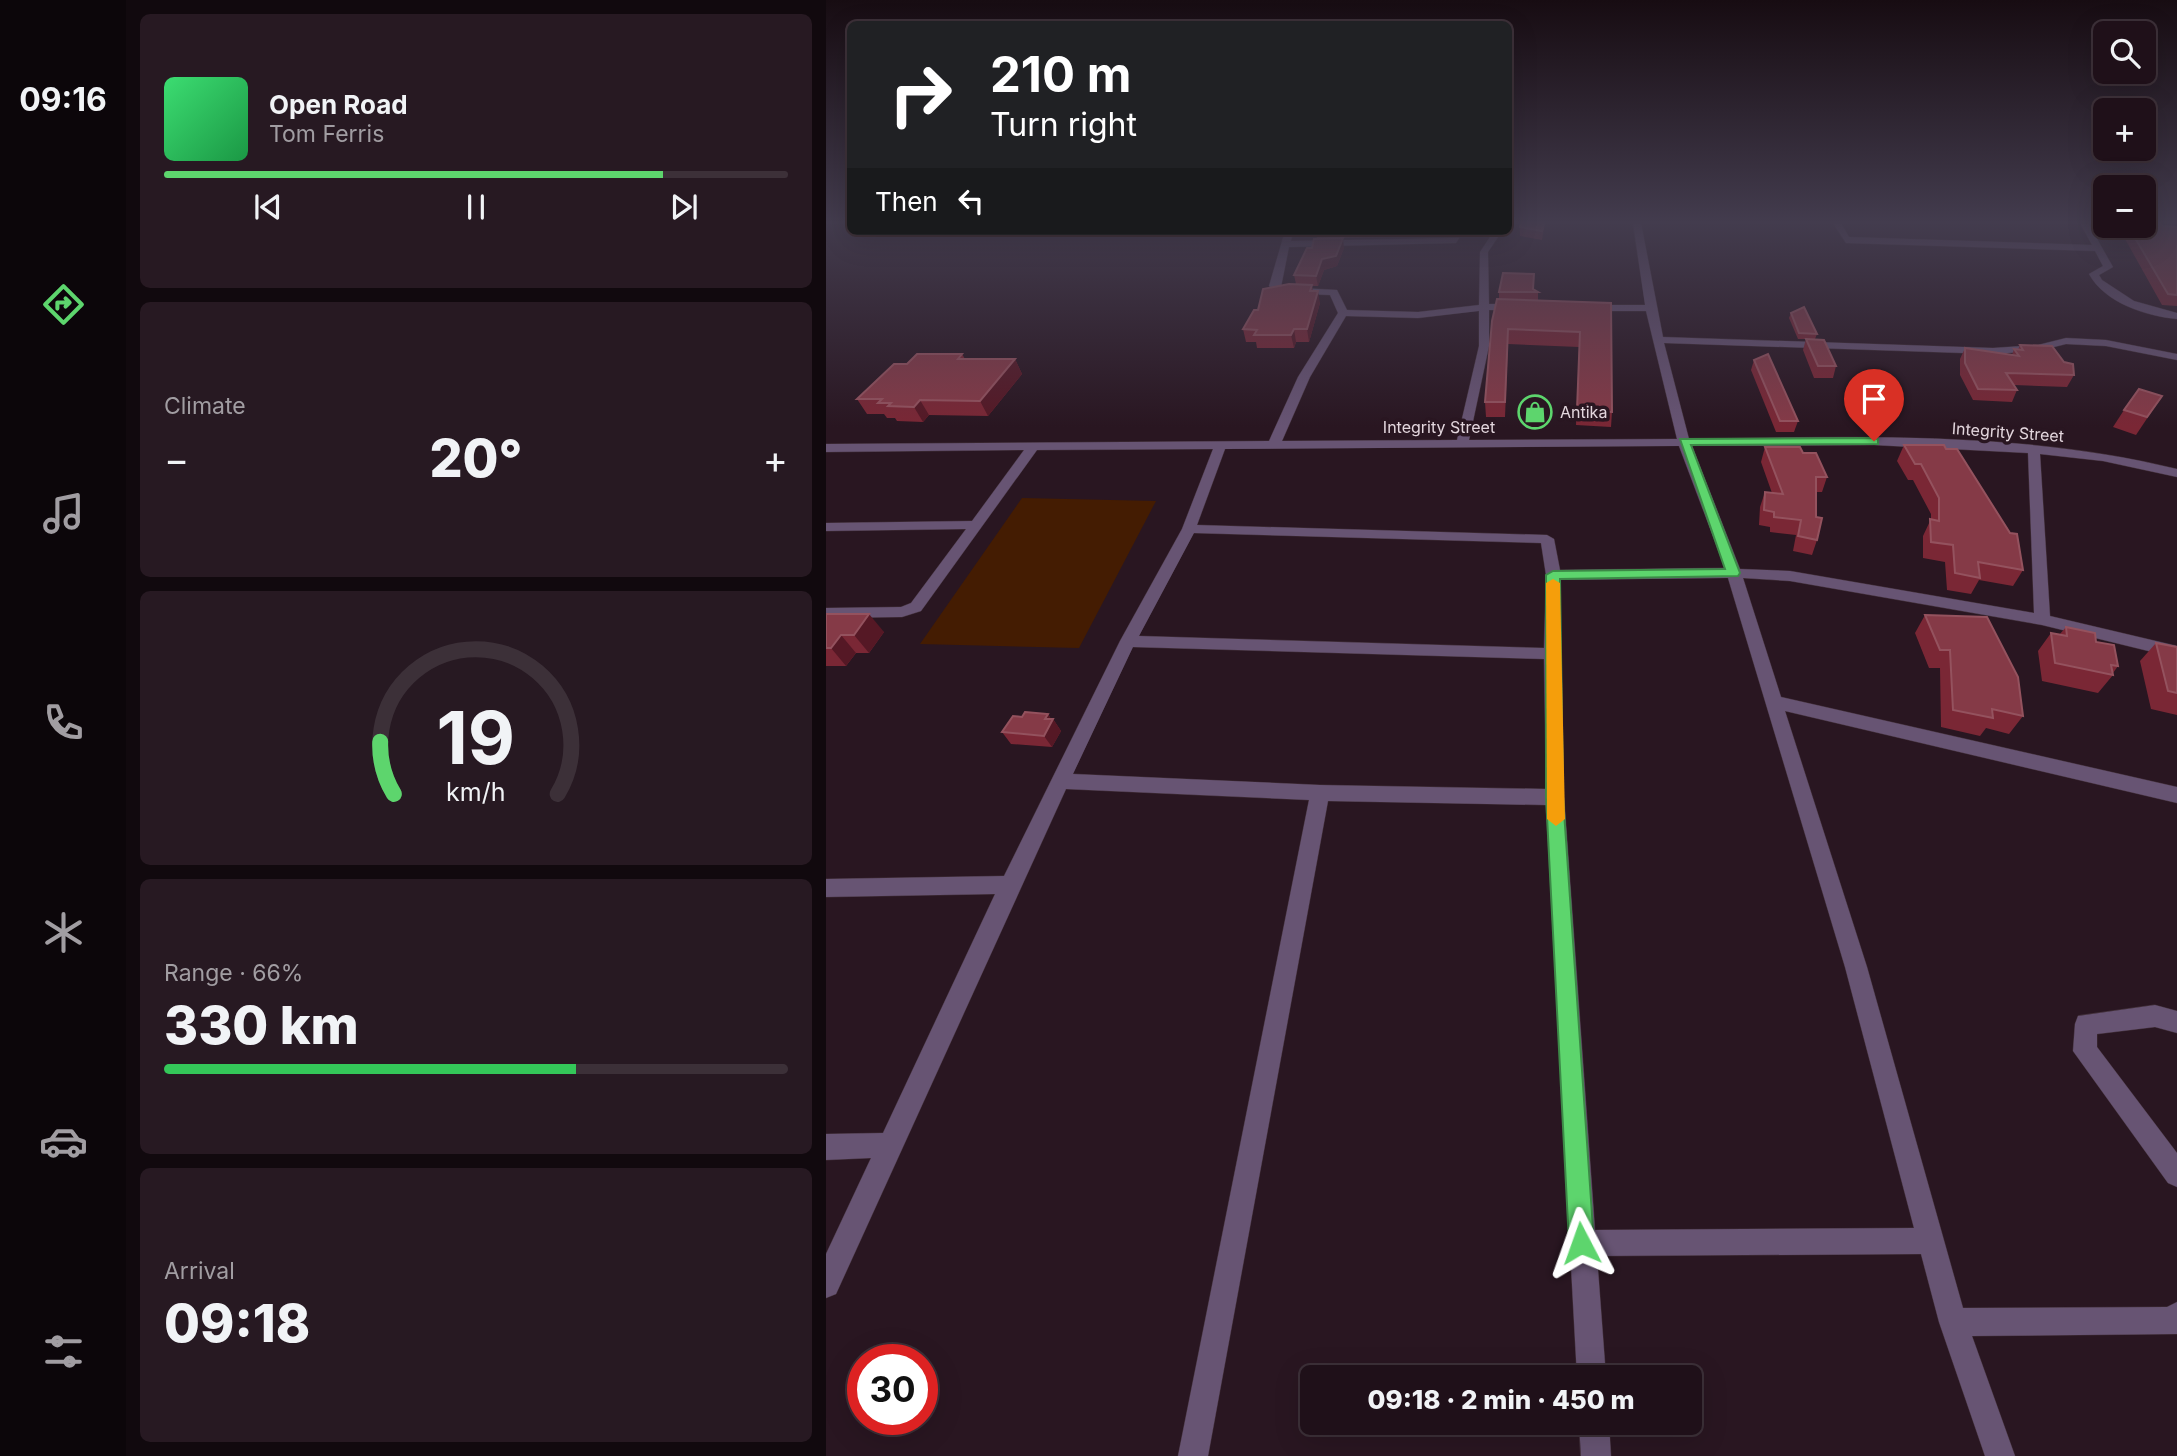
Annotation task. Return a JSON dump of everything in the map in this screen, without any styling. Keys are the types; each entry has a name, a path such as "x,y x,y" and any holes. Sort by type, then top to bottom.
{"street":[{"path":"1305,291 1334,292 1343,313"},
{"path":"1462,444 1484,346 1485,291"},
{"path":"1647,291 1684,442 1734,573 1856,967 1953,1322 2000,1456"},
{"path":"2111,291 2153,314 2177,316"},
{"path":"1343,313 1418,315 1485,307 1527,307"},
{"path":"1581,308 1650,308"},
{"path":"1274,445 1304,377 1343,313"},
{"path":"1658,340 1993,351 2038,348 2066,341 2093,342 2177,357"},
{"name":"Integrity Street","path":"826,448 1874,441 2034,450 2126,461 2177,473"},
{"path":"826,612 902,612 916,607 1034,446"},
{"path":"826,1284 1060,781 1128,642 1189,529 1220,446"},
{"path":"2034,450 2042,620"},
{"path":"826,527 977,525"},
{"path":"1189,529 1547,539 1553,575 1555,797 1590,1365"},
{"path":"1553,575 1734,573 1790,576 2042,620 2177,652"},
{"path":"1128,642 1552,654"},
{"path":"1774,702 2177,795"},
{"path":"1060,781 1320,793 1555,797"},
{"path":"1193,1456 1320,793"},
{"path":"826,888 1010,885"},
{"path":"2177,1022 2155,1016 2086,1024 2085,1051 2177,1174"},
{"path":"826,1147 889,1145"},
{"path":"1581,1243 1930,1241"},
{"path":"1953,1322 2174,1321 2177,1317"},
{"path":"1595,1435 1596,1456"}],"shaded area":[{"path":"1022,498 1156,501 1079,648 920,644"}],"building":[{"path":"1263,291 1318,291 1307,329 1294,329 1291,335 1254,335 1257,330 1243,329 1254,310 1258,310"},
{"path":"1536,291 1538,292 1499,292"},
{"path":"2166,291 2177,291 2177,295 2168,294"},
{"path":"1497,299 1611,303 1612,412 1577,410 1580,332 1508,329 1505,402 1485,402 1492,321"},
{"path":"1804,307 1817,334 1799,333 1791,313"},
{"path":"1806,339 1824,340 1836,366 1818,366"},
{"path":"2020,345 2052,346 2064,362 2073,364 2074,375 2006,373 2017,390 1978,389 1965,363 1965,348 2019,356 2014,349 2023,350"},
{"path":"917,354 962,354 958,359 1015,359 980,401 920,400 914,407 878,403 882,399 857,399 894,364 907,364"},
{"path":"1768,354 1798,421 1780,421 1754,360"},
{"path":"2139,389 2162,396 2147,417 2124,410"},
{"path":"1904,445 1944,445 1946,449 1957,449 2010,533 2017,534 2023,570 1978,562 1980,578 1955,573 1953,545 1931,542 1930,519 1939,521 1939,498 1921,464 1915,464"},
{"path":"1765,447 1800,447 1803,453 1816,453 1827,477 1816,477 1816,517 1822,518 1817,540 1798,536 1801,520 1774,517 1774,512 1764,510 1765,492 1783,494"},
{"path":"826,614 869,614 854,635 841,635 831,648 826,648"},
{"path":"1925,615 1987,617 2018,677 2023,716 1992,709 1993,718 1953,710 1950,650 1940,650"},
{"path":"2066,627 2095,633 2096,642 2114,645 2118,666 2111,665 2113,675 2055,663 2051,633 2067,636"},
{"path":"2156,643 2177,647 2177,693 2168,691"},
{"path":"1025,712 1048,714 1045,719 1053,719 1044,736 1002,732 1013,716 1022,717"}],"slow traffic":[{"path":"1553,583 1556,819"}],"place":[{"name":"Antika","path":"1535,412"}],"route":[{"path":"1581,1243 1555,797 1553,575 1734,573 1684,442 1874,441"}]}
